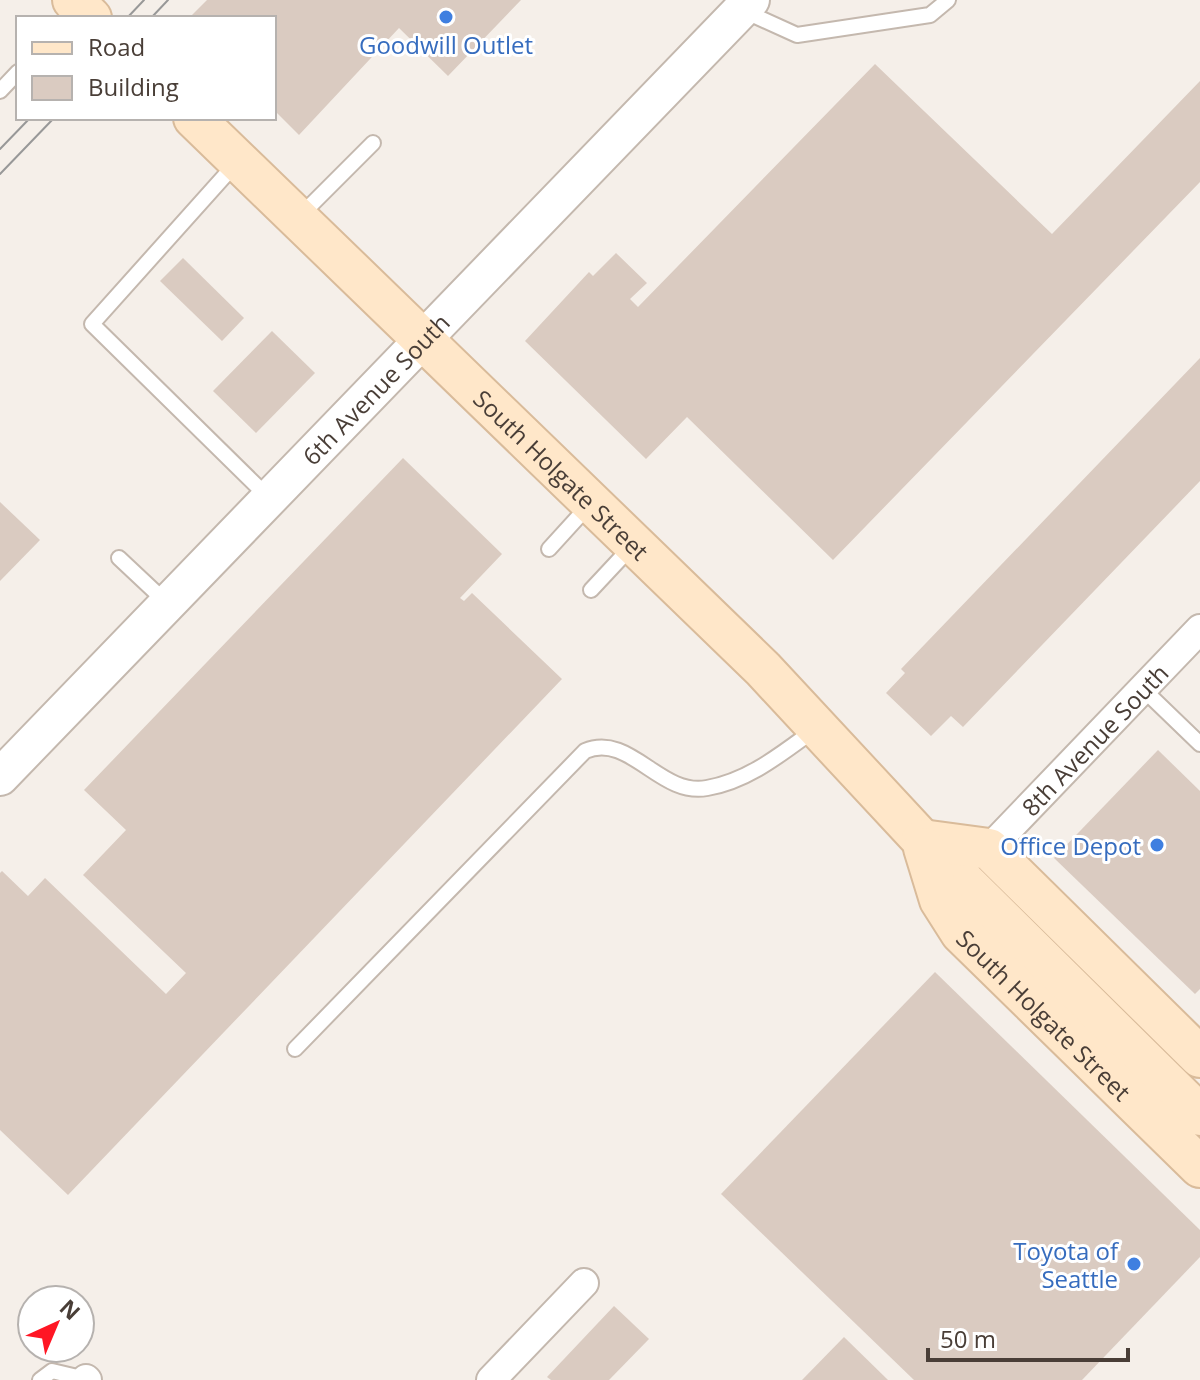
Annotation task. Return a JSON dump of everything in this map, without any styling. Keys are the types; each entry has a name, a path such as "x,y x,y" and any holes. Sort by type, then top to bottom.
{"main road":[{"name":"South Holgate Street","path":"196,120 763,669 922,840 1200,1115"},
{"name":"South Holgate Street","path":"922,840 940,900 961,933 1200,1167"},
{"path":"922,840 989,849 1200,1057"}],"street":[{"name":"6th Avenue South","path":"0,777 746,5"},
{"name":"8th Avenue South","path":"989,849 1200,629"},
{"path":"491,1380 584,1283"}],"lane":[{"path":"746,5 797,35 930,15 948,0"},
{"path":"0,91 16,74"},
{"path":"297,219 373,143"},
{"path":"238,161 92,324 270,499"},
{"path":"549,549 591,504"},
{"path":"591,590 633,545"},
{"path":"119,558 168,605"},
{"path":"1143,689 1200,744"},
{"path":"295,1049 585,751 600,745 618,749 678,787 706,789 752,773 818,728"},
{"path":"40,1380 52,1371 86,1380"}],"building":[{"path":"207,0 521,0 448,76 399,28 299,135 276,112 276,16 191,16"},
{"path":"875,64 1052,234 1200,81 1200,182 833,560 687,417 646,459 525,341 589,272 593,276 616,253 647,283 630,299 638,307"},
{"path":"183,258 244,318 222,341 160,281"},
{"path":"272,331 315,373 256,433 213,391"},
{"path":"1200,358 1200,481 963,727 951,716 931,736 886,693 905,673 901,669"},
{"path":"403,458 502,554 460,598 464,601 472,593 562,679 68,1195 0,1130 0,873 2,871 28,896 45,878 166,994 186,973 83,875 126,830 84,790"},
{"path":"0,502 40,540 0,581"},
{"path":"1158,750 1200,791 1200,989 1195,994 1054,858"},
{"path":"935,972 1200,1230 1200,1257 1082,1380 914,1380 721,1194"},
{"path":"614,1306 649,1339 609,1380 551,1380 547,1377"},
{"path":"844,1337 888,1380 802,1380"}],"tram line":[{"path":"129,16 144,0"},
{"path":"153,16 168,0"},
{"path":"0,149 28,120"},
{"path":"0,174 52,120"}],"place":[{"name":"Goodwill Outlet","path":"446,17"},
{"name":"Office Depot","path":"1157,845"},
{"name":"Toyota of Seattle","path":"1134,1264"}]}
